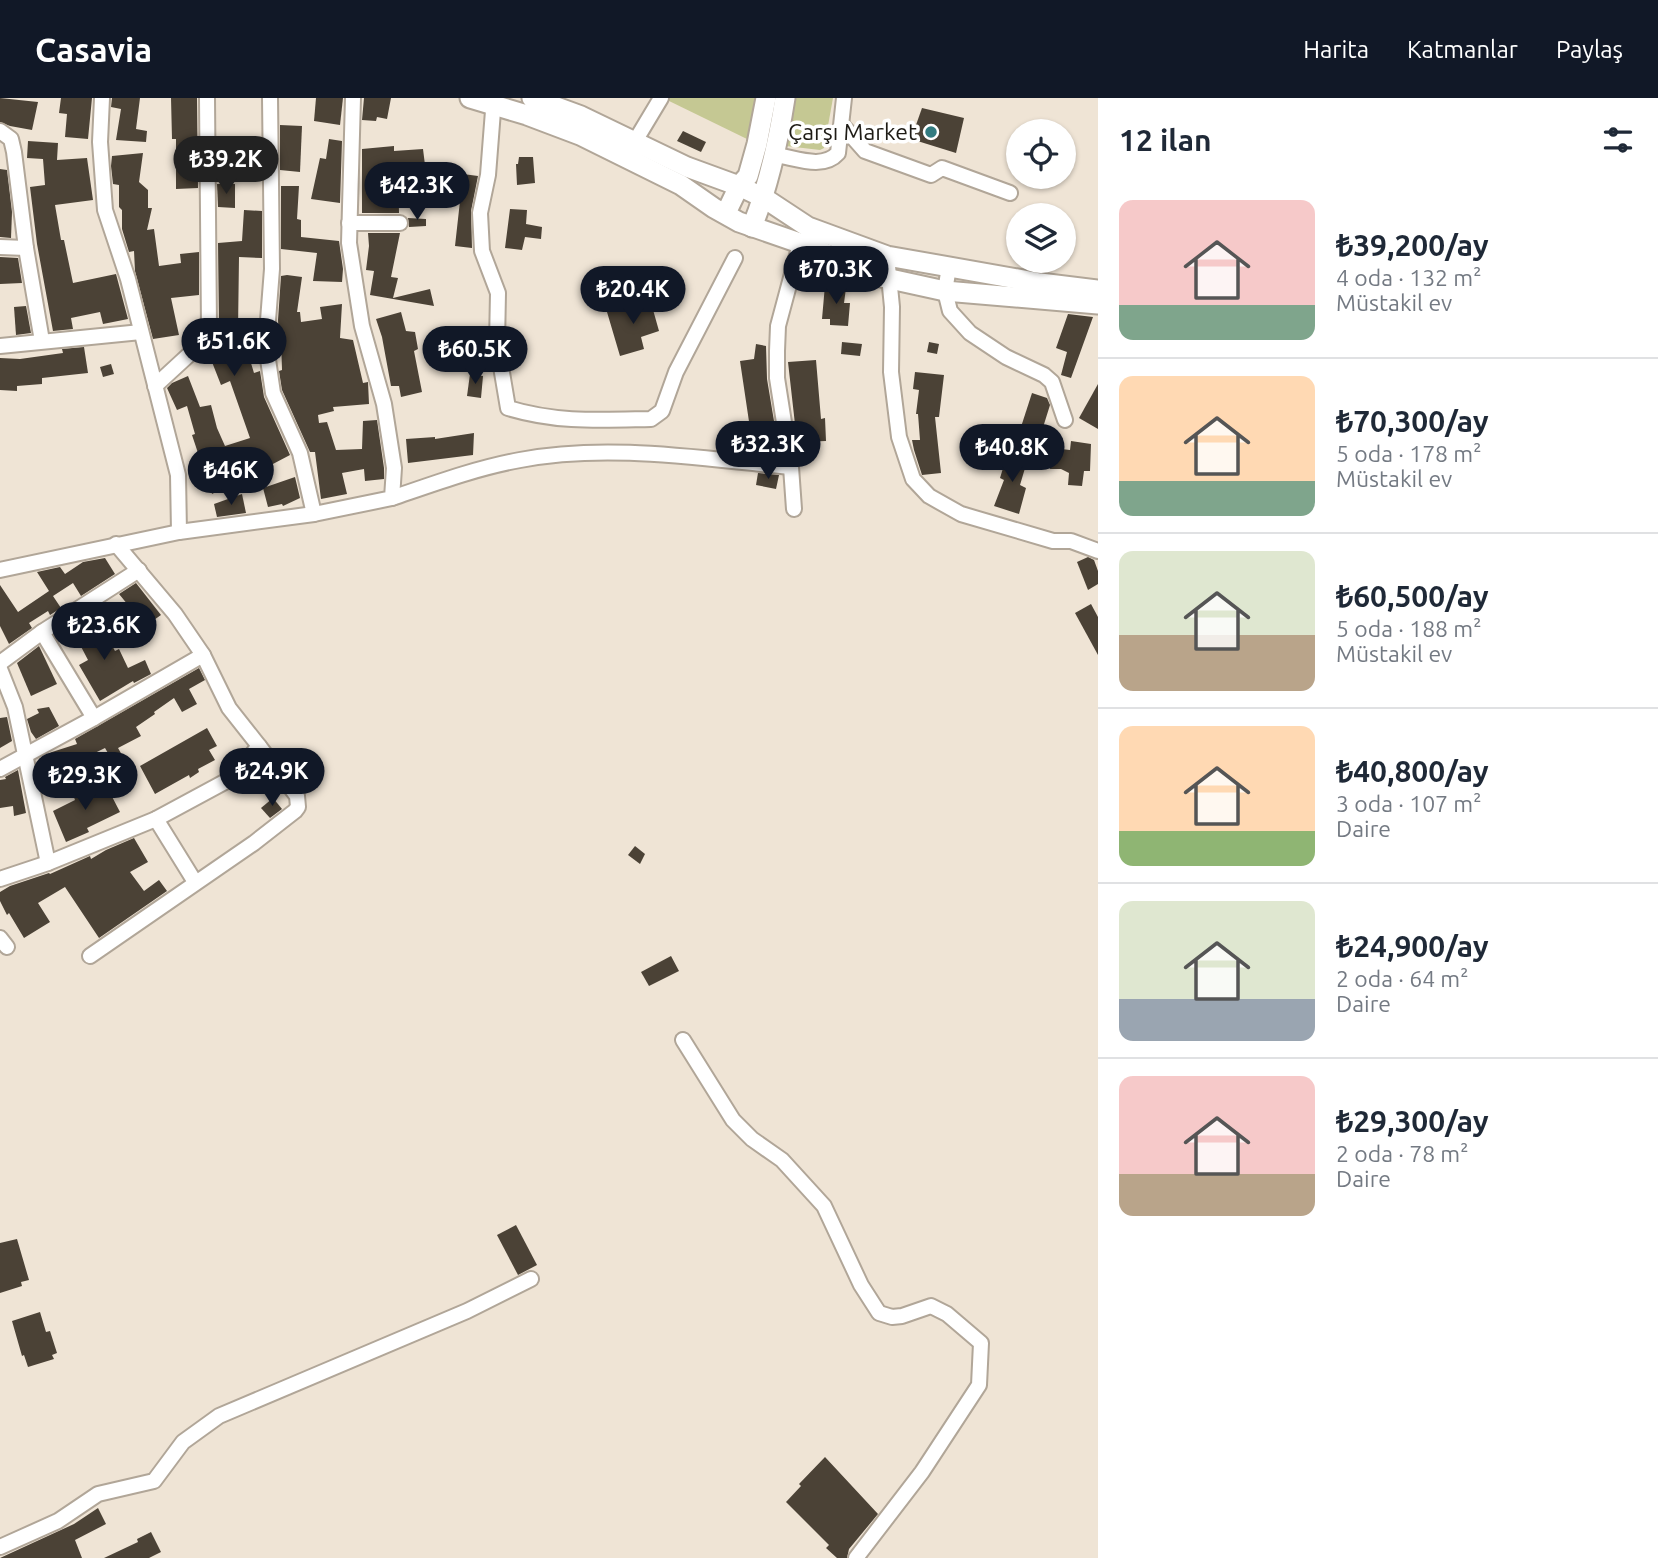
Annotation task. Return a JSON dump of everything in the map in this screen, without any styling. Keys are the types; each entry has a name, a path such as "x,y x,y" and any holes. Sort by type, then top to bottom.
{"main road":[{"path":"470,98 494,102 580,135 681,185 714,208 752,227 800,244 863,272 945,291 1098,304"},
{"path":"532,98 635,140 687,167 739,186 764,198 808,227 887,256 1040,283 1098,290"},
{"path":"726,213 739,186 748,176 766,98"},
{"path":"752,227 764,198 776,155 785,98"}],"street":[{"path":"102,98 100,142 106,210 128,279 178,475 179,532"},
{"path":"155,386 206,338 209,328 207,98"},
{"path":"270,98 272,269 266,346 273,393 300,453 314,514"},
{"path":"353,98 349,243 362,326 384,404 394,468 391,498"},
{"path":"625,158 662,98"},
{"path":"776,155 827,163 838,153 844,98"},
{"path":"494,102 488,175 480,213 482,251 498,293 497,342 508,408 536,417 572,420 651,419 662,411 676,372 735,258"},
{"path":"842,125 864,151 931,175 942,168 1010,193"},
{"path":"0,131 11,139 14,152 26,248 42,341"},
{"path":"348,223 400,223"},
{"path":"794,509 791,467 777,378 777,338 800,244"},
{"path":"0,247 26,248"},
{"path":"887,256 890,279 891,372 899,438 913,479 929,496 961,514 1053,541 1071,541 1098,551"},
{"path":"949,267 945,291 950,311 970,333 1006,357 1044,374 1052,382 1065,420"},
{"path":"0,346 141,332"},
{"path":"0,570 179,532 314,514 391,498 520,460 636,453 791,467"},
{"path":"90,956 254,843 298,807 295,792 229,708 202,655 175,614 116,544"},
{"path":"0,663 42,632 139,570"},
{"path":"42,632 94,718"},
{"path":"0,769 202,655"},
{"path":"0,669 15,707 27,755 48,863"},
{"path":"0,879 48,863 156,819 232,778 259,746"},
{"path":"156,819 195,882"},
{"path":"683,1040 733,1120 752,1139 782,1160 824,1206 861,1285 879,1312 892,1317 902,1316 931,1306 947,1314 981,1343 979,1385 922,1472 856,1558"},
{"path":"0,1548 58,1521 98,1494 140,1486 154,1480 183,1442 219,1416 467,1311 531,1279"}],"green space":[{"path":"666,98 756,98 747,139 665,99"},
{"path":"793,98 833,98 824,148 820,150 786,146"}],"building":[{"path":"0,98 38,102 32,130 0,122"},
{"path":"61,98 92,98 88,139 65,137 67,114 59,113"},
{"path":"112,98 140,98 136,129 147,131 146,142 116,140 121,109 111,107"},
{"path":"171,98 197,98 198,188 176,189 176,139 172,139"},
{"path":"316,98 343,98 340,125 314,121"},
{"path":"364,98 391,98 387,119 377,117 376,121 362,120"},
{"path":"922,108 964,118 956,153 911,139"},
{"path":"280,125 302,126 300,172 280,170"},
{"path":"683,131 706,142 701,152 677,141"},
{"path":"329,139 342,141 340,203 311,199 320,158 326,159"},
{"path":"217,140 239,143 237,165 217,163"},
{"path":"28,141 58,143 57,160 87,158 93,200 55,205 61,240 64,240 73,283 116,274 128,319 103,324 100,312 71,318 73,329 53,331 30,187 45,185 43,159 27,158"},
{"path":"394,146 394,151 423,149 425,165 398,168 399,213 362,213 362,149"},
{"path":"143,153 139,182 148,190 148,208 152,208 147,230 154,229 159,266 181,263 180,254 199,252 199,295 171,298 179,335 153,339 135,271 134,251 129,252 122,229 119,185 113,184 111,166 112,156"},
{"path":"519,157 533,157 535,183 517,185 516,164"},
{"path":"0,169 7,170 12,212 11,238 0,237"},
{"path":"463,174 478,176 471,211 472,248 455,246"},
{"path":"217,184 235,184 235,208 218,207"},
{"path":"281,186 299,186 297,219 301,220 301,237 339,241 342,282 313,281 317,253 281,249"},
{"path":"510,209 527,210 526,224 542,227 541,239 525,237 522,250 505,248"},
{"path":"244,210 262,211 262,258 239,257 238,330 258,330 256,347 247,350 254,373 260,371 264,397 290,455 271,465 268,460 237,467 240,480 212,494 207,474 203,476 194,458 199,456 187,406 177,410 167,388 188,376 200,407 211,405 225,446 250,438 230,381 221,385 212,362 228,358 221,323 219,324 218,243 242,241"},
{"path":"408,218 426,219 426,226 409,227"},
{"path":"368,233 400,233 391,277 398,278 393,298 430,289 434,306 370,295 374,271 366,270"},
{"path":"0,257 18,258 22,283 0,284"},
{"path":"281,276 302,277 297,312 300,312 301,322 322,319 320,307 342,304 340,338 353,340 363,383 368,382 369,404 333,407 334,411 318,415 319,423 327,422 336,450 362,449 363,421 377,420 384,479 365,481 364,469 342,473 347,494 321,499 315,452 310,452 282,390 278,320"},
{"path":"825,285 846,288 844,303 850,303 848,326 830,325 830,319 822,319"},
{"path":"650,299 659,331 641,337 644,349 620,356 607,312"},
{"path":"26,306 31,333 16,335 14,307"},
{"path":"401,312 406,331 415,332 418,349 414,351 422,392 401,397 399,386 391,386 376,319"},
{"path":"1068,314 1093,317 1071,378 1061,375 1067,352 1056,348"},
{"path":"842,342 862,344 860,356 841,354"},
{"path":"929,342 939,344 937,354 927,352"},
{"path":"756,344 766,346 767,379 776,433 751,435 740,361 754,359"},
{"path":"84,347 88,373 42,378 42,384 17,386 17,391 0,390 0,358 20,359"},
{"path":"816,360 821,419 825,418 826,441 797,442 788,362"},
{"path":"111,364 114,374 103,377 100,367"},
{"path":"915,372 944,375 939,417 935,417 941,473 922,475 914,450 912,440 920,440 916,414 919,390 913,389"},
{"path":"470,374 483,376 481,398 467,396"},
{"path":"1098,384 1098,429 1079,418"},
{"path":"1032,393 1047,398 1050,405 1040,437 1020,430"},
{"path":"474,433 473,455 408,463 406,439 435,439"},
{"path":"1071,441 1091,444 1090,471 1084,471 1082,486 1068,485 1069,473 1061,469 1050,469 1052,448 1070,450"},
{"path":"1008,452 1028,458 1020,485 1026,488 1019,514 994,506 1004,480 1000,478"},
{"path":"758,473 779,475 776,489 756,485"},
{"path":"295,477 300,498 283,506 268,507 263,488"},
{"path":"242,494 246,513 217,517 214,504"},
{"path":"1088,557 1094,560 1098,571 1098,584 1088,590 1077,562"},
{"path":"105,558 115,574 81,596 73,583 53,596 61,608 50,615 48,611 29,623 32,628 9,644 0,626 0,585 18,612 49,591 37,572 60,567 65,574 83,562"},
{"path":"136,583 161,615 141,629 130,614 133,611 119,594"},
{"path":"1091,604 1098,617 1098,655 1075,613"},
{"path":"79,620 88,634 102,627 115,651 119,649 128,668 145,660 151,674 134,683 133,681 100,701 79,665 88,660 76,637 66,643 60,632"},
{"path":"39,646 57,684 31,696 17,663"},
{"path":"199,668 205,680 189,689 197,704 182,712 174,698 136,727 141,736 118,748 122,755 112,760 105,748 43,775 39,759 77,744 75,739"},
{"path":"49,707 59,726 36,739 27,719 39,713 37,709"},
{"path":"7,717 12,741 0,748 0,718"},
{"path":"207,728 217,746 209,750 215,760 198,769 199,772 190,778 189,775 155,794 140,766"},
{"path":"18,770 26,813 14,816 13,806 0,808 0,780"},
{"path":"81,785 86,797 107,787 120,812 87,828 89,832 66,842 53,811 75,800 71,789"},
{"path":"273,798 282,809 270,818 261,808"},
{"path":"134,838 148,862 130,872 144,891 159,880 167,891 99,938 65,887 38,903 50,922 24,938 9,913 7,915 0,901 0,892 90,856 91,859"},
{"path":"635,846 645,854 640,864 628,855"},
{"path":"671,956 679,971 649,986 641,972"},
{"path":"516,1225 537,1265 518,1275 497,1235"},
{"path":"17,1239 29,1280 21,1282 22,1286 0,1293 0,1243"},
{"path":"40,1312 46,1332 50,1331 57,1353 52,1355 54,1359 28,1367 12,1321"},
{"path":"825,1457 878,1514 849,1549 847,1558 837,1558 826,1548 829,1545 786,1502"},
{"path":"98,1508 106,1524 75,1540 82,1558 0,1558 74,1524"},
{"path":"151,1532 161,1552 149,1558 104,1558 138,1542 137,1539"}],"place":[{"name":"Çarşı Market","path":"931,132"}]}
